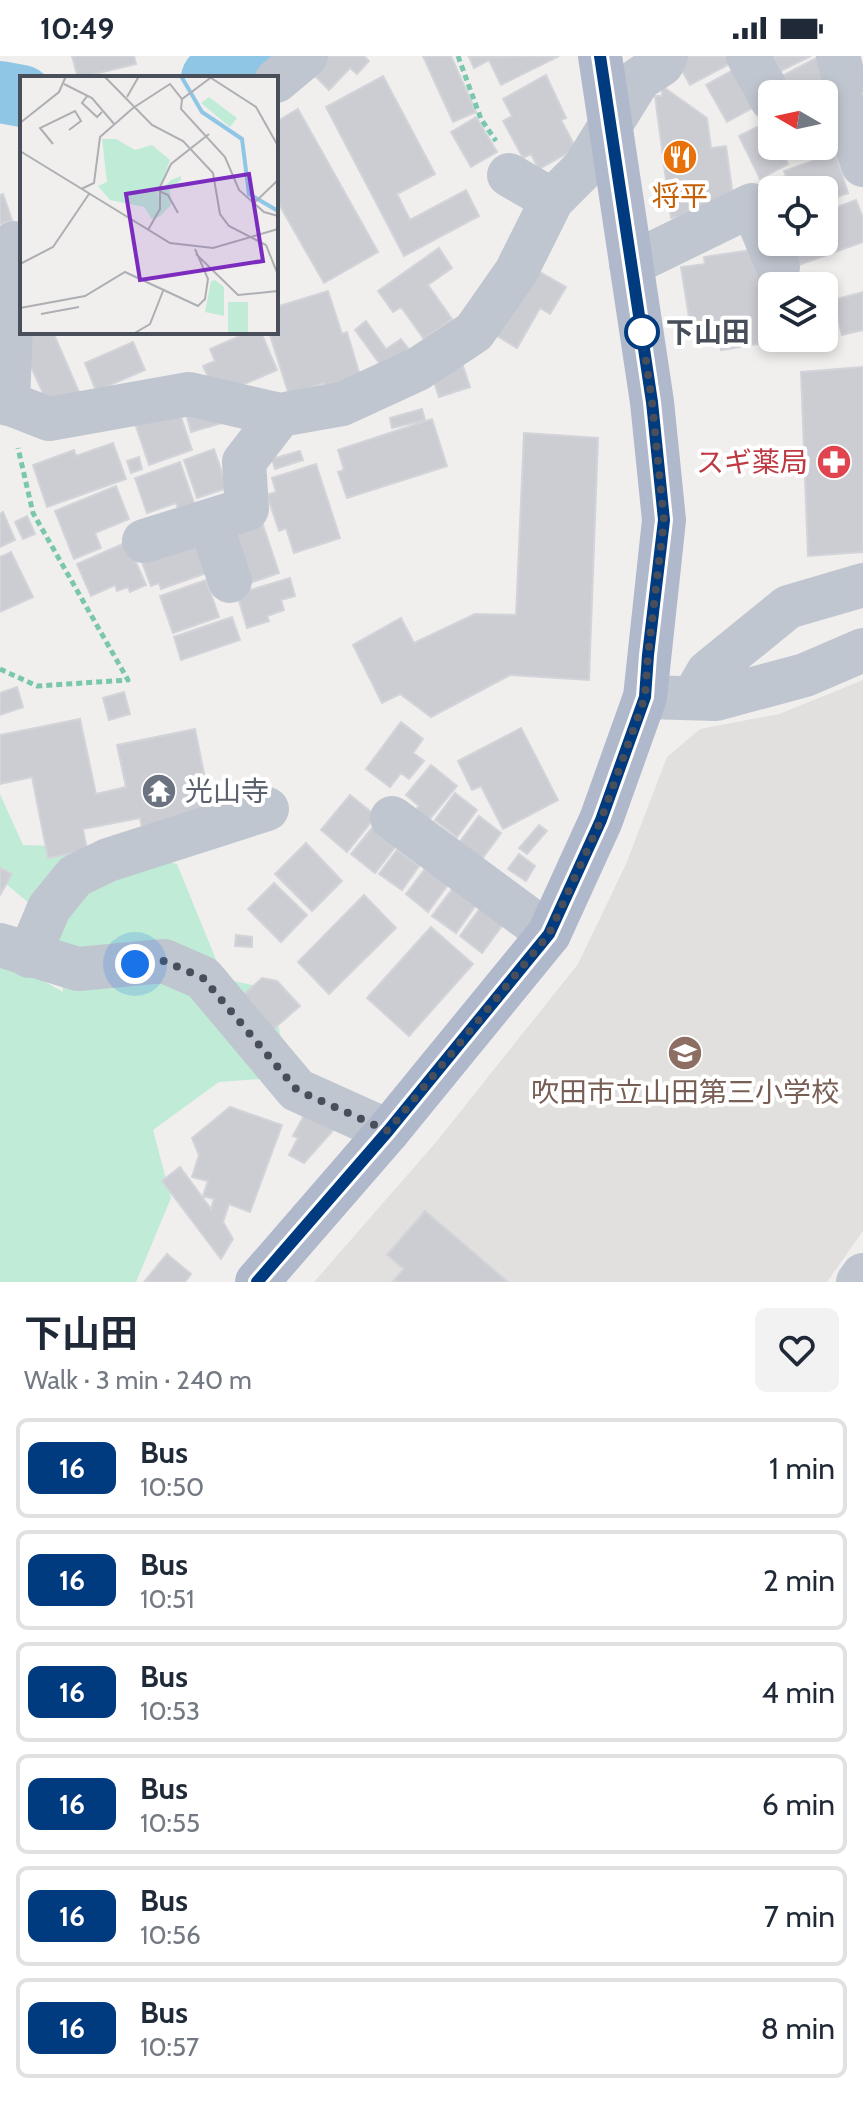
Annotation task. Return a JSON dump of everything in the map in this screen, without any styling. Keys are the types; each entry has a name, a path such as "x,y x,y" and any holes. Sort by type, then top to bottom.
{"main road":[{"path":"257,1282 388,1131 549,934 601,820 645,697 664,520 652,402 600,56"}],"street":[{"path":"12,243 4,402 49,419 189,394 280,415 342,404 418,369 474,332 516,272 552,200 584,168 639,79 662,64 666,56"},
{"path":"748,56 761,80"},
{"path":"841,68 839,93 863,165"},
{"path":"509,175 552,200"},
{"path":"631,264 752,205 778,267"},
{"path":"144,541 247,509 244,462 280,415"},
{"path":"210,521 230,581"},
{"path":"693,698 708,672 788,607 863,585"},
{"path":"645,697 716,699 805,675 863,650"},
{"path":"267,809 108,860 75,876 15,950 78,969 164,961 203,978 297,1090 388,1131"},
{"path":"392,818 549,934"},
{"path":"858,1282 863,1275"}],"path":[{"path":"458,56 481,119 503,153 509,175"},
{"path":"0,669 37,686 128,680 33,513 4,402"}],"shaded area":[{"name":"吹田市立山田第三小学校","path":"863,680 863,1231 827,1282 314,1282 437,1141 578,964 626,864 667,757 700,729 779,714"}],"green space":[{"path":"0,794 23,845 113,848 177,864 224,979 271,989 289,1077 219,1082 153,1130 171,1198 136,1282 0,1282 0,956 63,992 59,928 0,879"}],"building":[{"path":"72,56 134,56 136,64 77,76"},
{"path":"324,56 364,56 369,61 357,74 350,68 329,90 310,71"},
{"path":"423,56 451,56 476,112 453,122"},
{"path":"559,56 501,85 489,60 474,68 469,57"},
{"path":"683,56 730,56 733,62 690,85 676,60"},
{"path":"773,56 811,56 781,71"},
{"path":"816,58 828,80 781,80 780,77"},
{"path":"733,70 754,107 727,122 706,85"},
{"path":"546,75 566,118 561,120 576,148 539,169 531,154 523,158 503,121 512,116 503,99"},
{"path":"383,76 435,174 397,194 410,220 466,190 479,216 404,256 326,107"},
{"path":"662,86 707,118 711,148 726,146 734,203 671,218 655,96 662,96"},
{"path":"298,109 378,252 324,283 278,202 278,121"},
{"path":"476,117 497,152 471,167 451,132"},
{"path":"758,126 758,160 786,160 788,164 766,176 759,176 739,136"},
{"path":"815,160 837,160 848,193 838,196 838,176 786,176 784,171"},
{"path":"3,194 12,220 0,224 0,195"},
{"path":"856,200 863,218 863,242 838,251 838,207"},
{"path":"439,248 452,268 428,285 452,319 424,339 401,307 393,312 378,291"},
{"path":"750,250 759,272 758,344 721,350 718,332 692,336 681,267 705,264 704,257"},
{"path":"793,256 824,256 796,266"},
{"path":"528,265 566,287 550,314 540,308 517,348 489,331"},
{"path":"328,291 342,334 347,332 361,379 327,390 324,383 289,395 270,334 278,334 278,306"},
{"path":"863,292 863,330 842,335 838,299"},
{"path":"366,321 386,349 401,339 411,352 385,371 355,330"},
{"path":"22,334 54,334 79,392 49,406 20,343"},
{"path":"244,334 262,334 277,370 228,391 214,389 203,366 215,361 210,349"},
{"path":"133,342 145,370 96,391 85,363"},
{"path":"462,363 470,387 439,397 431,373"},
{"name":"スギ薬局","path":"863,367 863,552 808,556 801,372"},
{"path":"183,402 222,423 191,432"},
{"path":"177,405 192,450 149,465 134,420"},
{"path":"422,409 425,420 392,428 390,418"},
{"path":"432,419 447,466 347,498 338,472 344,470 338,450"},
{"path":"524,433 598,438 589,680 510,675 431,717 400,694 382,703 353,645 401,618 414,643 475,614 516,615"},
{"path":"113,443 126,479 47,507 33,465 74,450 76,456"},
{"path":"214,449 227,488 197,498 184,460"},
{"path":"300,451 303,460 275,469 272,459"},
{"path":"139,457 142,469 131,473 127,461"},
{"path":"180,462 195,506 179,512 176,503 147,513 135,478"},
{"path":"316,464 340,538 294,553 286,528 279,531 267,495 276,492 272,478"},
{"path":"116,486 129,519 95,533 101,548 74,559 55,511"},
{"path":"3,512 15,540 0,547 0,514"},
{"path":"27,516 35,534 23,539 15,522"},
{"path":"262,522 279,573 250,583 233,532"},
{"path":"127,542 146,585 130,592 128,587 117,591 115,585 91,596 77,564"},
{"path":"196,544 207,573 161,589 159,583 151,586 139,554"},
{"path":"11,552 33,597 0,612 0,557"},
{"path":"290,578 295,596 281,600 284,610 267,616 269,621 247,628 237,594"},
{"path":"206,580 219,617 173,633 160,596"},
{"path":"232,617 240,640 181,660 174,637"},
{"path":"17,687 23,707 0,715 0,693"},
{"path":"124,692 130,714 109,720 103,698"},
{"name":"光山寺","path":"80,719 96,794 126,787 117,745 195,729 213,818 143,832 140,818 83,829 87,850 48,858 32,777 0,784 0,735"},
{"path":"401,722 423,739 413,753 424,761 409,779 401,773 390,787 366,769"},
{"path":"521,728 558,800 503,829 481,786 472,790 458,761"},
{"path":"431,765 457,786 429,820 415,810 419,806 406,795"},
{"path":"455,793 477,810 457,837 435,820"},
{"path":"350,795 376,816 347,852 321,830"},
{"path":"479,816 501,833 482,859 459,843"},
{"path":"376,823 399,842 375,873 351,854"},
{"path":"539,825 547,831 527,854 519,848"},
{"path":"306,843 342,881 312,911 275,874"},
{"path":"397,850 419,866 402,890 379,874"},
{"path":"519,854 535,866 526,881 508,869"},
{"path":"428,865 450,882 428,912 406,894"},
{"path":"0,868 12,874 0,895"},
{"path":"274,883 307,915 281,942 248,909"},
{"path":"453,888 476,905 456,933 432,916"},
{"path":"364,895 396,928 329,994 298,962"},
{"path":"481,907 504,923 482,953 460,936"},
{"path":"431,927 473,964 409,1036 367,998"},
{"path":"236,935 252,937 252,947 235,946"},
{"path":"262,978 277,981 300,1006 270,1032 240,998"},
{"path":"310,1104 343,1119 304,1163 289,1155 298,1138 293,1136"},
{"path":"230,1107 282,1125 250,1212 229,1204 223,1222 233,1239 221,1259 162,1181 180,1167 211,1209 214,1199 203,1196 208,1181 192,1177 199,1155 192,1138"},
{"path":"425,1211 508,1282 392,1282 404,1269 387,1255"},
{"path":"167,1254 191,1274 185,1282 144,1282"}],"waterway":[{"path":"215,76 250,56"},
{"path":"0,92 20,96"}],"bus line":[{"name":"16","path":"257,1282 388,1131 549,934 601,820 645,697 664,520 652,402 600,56"}],"place":[{"name":"将平","path":"680,157"},
{"name":"下山田","path":"642,332"},
{"name":"スギ薬局","path":"834,462"},
{"name":"光山寺","path":"159,791"},
{"name":"吹田市立山田第三小学校","path":"685,1053"}],"route":[{"path":"135,964 164,961 203,978 297,1090 388,1131 549,934 601,820 645,697 664,520 640,319 642,332"}]}
